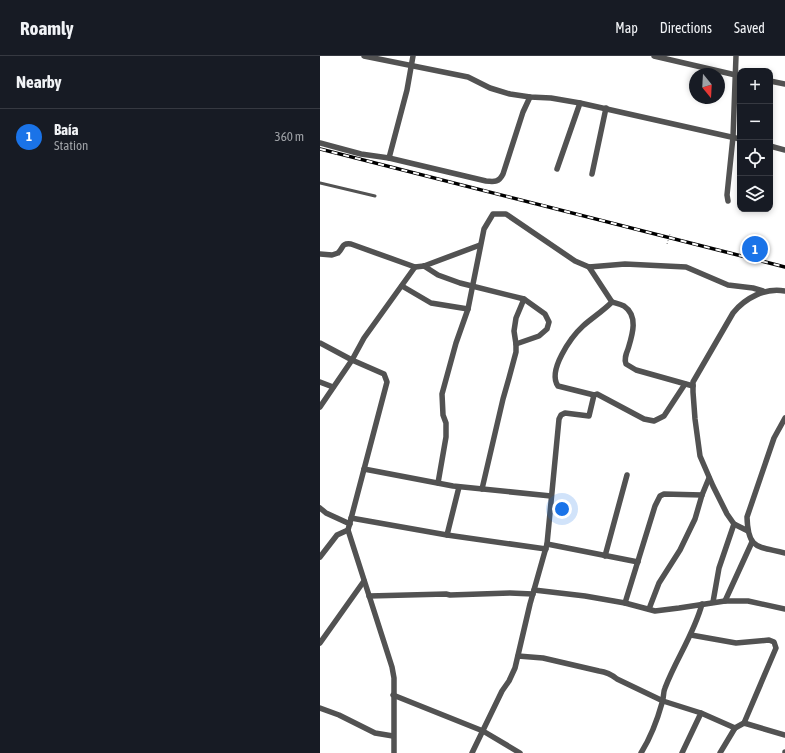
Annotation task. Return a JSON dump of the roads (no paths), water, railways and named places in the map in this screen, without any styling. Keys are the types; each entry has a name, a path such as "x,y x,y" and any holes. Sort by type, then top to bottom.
{"street":[{"path":"364,56 468,77 490,88 510,94 551,98 606,108 737,138"},
{"path":"389,158 407,90 413,56"},
{"path":"654,56 737,76"},
{"path":"736,56 737,68"},
{"path":"773,82 785,84"},
{"path":"728,201 727,178 733,137 737,88"},
{"path":"320,144 361,154 389,158 486,182 497,181 503,174 523,112 530,97"},
{"path":"557,169 580,103"},
{"path":"592,174 606,108"},
{"path":"773,147 785,150"},
{"path":"438,483 446,437 446,423 442,410 442,394 456,344 468,309 484,229 490,216 494,213 506,214 575,261 589,267 625,264 686,266 728,285 753,288 763,292"},
{"path":"320,254 332,255 338,253 345,243 415,267 424,266 480,245"},
{"path":"424,266 438,275 524,299 545,314 549,322 548,329 539,336 516,344"},
{"path":"320,407 352,360 364,338 415,267"},
{"path":"589,267 612,302 623,306 632,316 634,324 625,359 626,364 636,370 693,386"},
{"path":"402,286 431,302 468,309"},
{"path":"748,531 734,524 727,514 700,456 695,419 693,382 733,313 744,302 763,292 780,290 785,291"},
{"path":"482,489 516,344 514,330 516,318 524,299"},
{"path":"612,302 579,330 566,347 556,369 555,381 558,386 594,395 597,394 644,419 654,421 664,416 685,384"},
{"path":"320,343 352,360 384,374 387,382 348,530 392,667 394,678 394,753"},
{"path":"320,382 334,387"},
{"path":"472,753 502,691 512,675 547,546 559,419 561,415 565,413 589,416 594,395"},
{"path":"785,418 780,425 772,444 747,517 748,531 752,542 757,546 785,553"},
{"path":"364,469 459,487 551,496"},
{"path":"605,556 627,475"},
{"path":"648,609 659,583 680,550 695,519 709,478"},
{"path":"447,535 459,487"},
{"path":"625,603 655,506 660,496 664,494 702,495"},
{"path":"320,508 326,513 351,521 447,535 547,546 638,562"},
{"path":"713,602 719,568 734,524"},
{"path":"320,557 337,535 348,530"},
{"path":"725,600 752,542"},
{"path":"320,643 364,581"},
{"path":"369,596 534,592 585,596 655,610 725,600 748,601 785,609"},
{"path":"641,753 650,737 663,701 664,690 699,618 702,604"},
{"path":"691,635 736,643 769,640 774,642 776,648 744,723 735,728 720,753"},
{"path":"518,656 543,658 604,672 663,701 735,728"},
{"path":"393,694 483,731 520,753"},
{"path":"320,708 339,715 375,733 393,736"},
{"path":"682,753 701,714"},
{"path":"744,723 785,735"}],"lane":[{"path":"320,183 375,196"}],"railway":[{"path":"320,149 785,267"}],"place":[{"name":"Baía","path":"755,249"}]}
